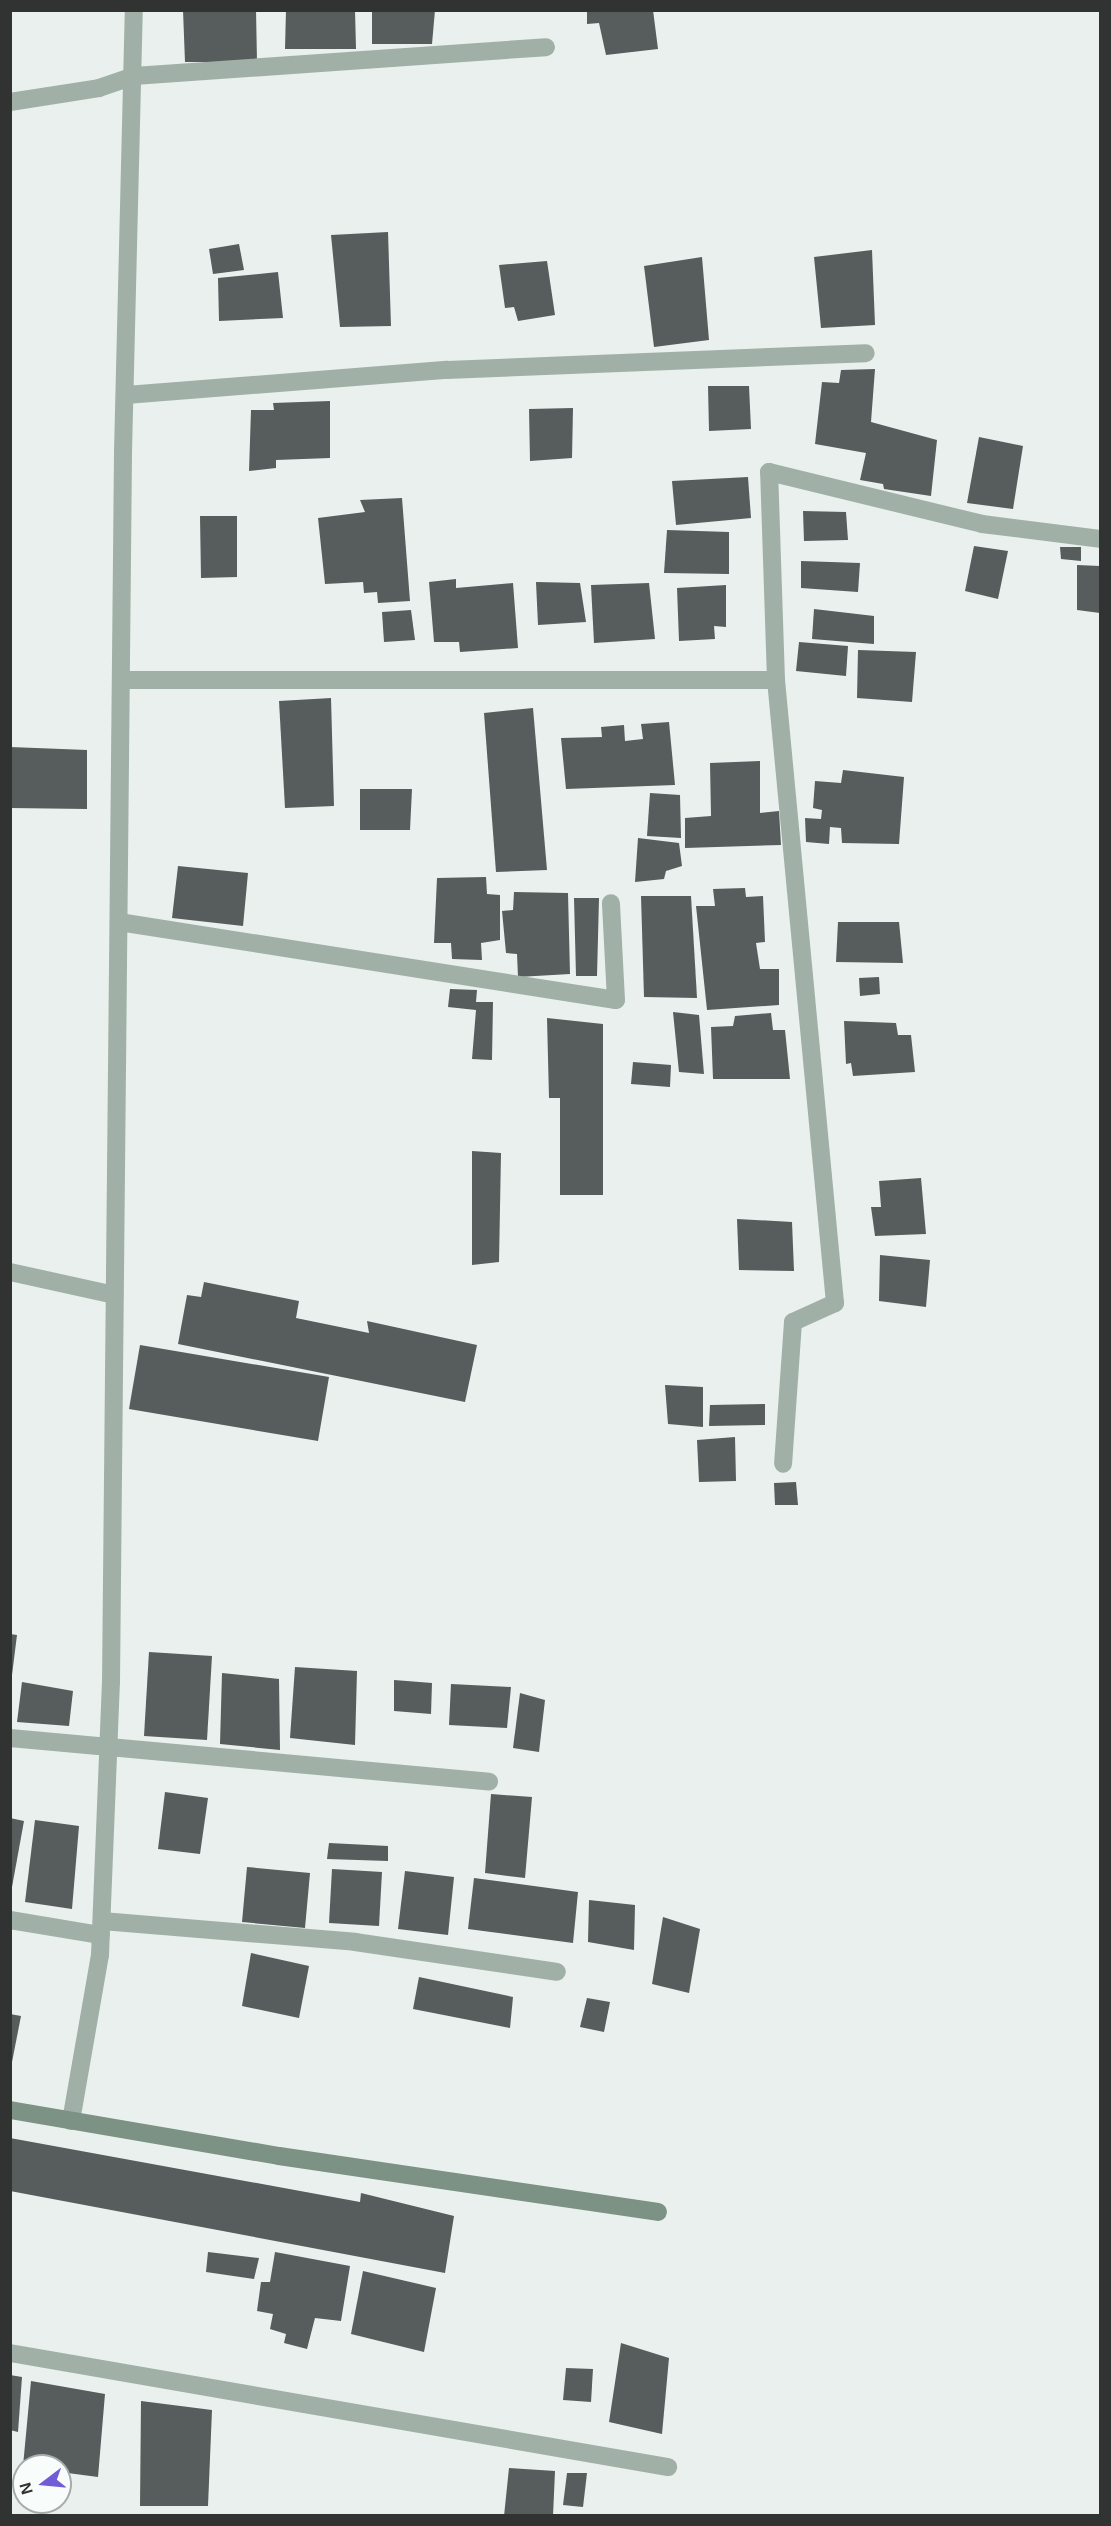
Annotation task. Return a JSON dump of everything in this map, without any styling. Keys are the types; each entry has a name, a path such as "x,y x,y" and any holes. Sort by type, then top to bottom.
{"street":[{"path":"71,2121 101,1928 108,1748 126,395 134,10"},
{"path":"10,102 99,88 134,76 546,47"},
{"path":"126,395 447,370 866,353"},
{"path":"783,1464 793,1322 835,1303 776,680 769,472 982,524 1101,539"},
{"path":"123,680 776,680"},
{"path":"119,922 616,1000 611,903"},
{"path":"10,1272 115,1295"},
{"path":"10,1738 489,1782"},
{"path":"10,1920 101,1928 355,1942 557,1972"},
{"path":"10,2110 279,2156 658,2212"},
{"path":"10,2353 668,2467"}],"building":[{"path":"183,10 256,10 257,62 185,62"},
{"path":"286,10 355,10 356,49 285,49"},
{"path":"372,10 435,10 432,44 372,44"},
{"path":"587,10 653,10 658,49 606,55 599,23 587,24"},
{"path":"388,232 391,326 340,327 331,235"},
{"path":"239,244 244,270 213,274 209,249"},
{"path":"872,250 875,325 821,328 814,257"},
{"path":"702,257 709,340 654,347 644,266"},
{"path":"547,261 555,315 518,321 514,307 505,308 499,265"},
{"path":"278,272 283,318 219,321 218,278"},
{"path":"875,369 871,422 937,440 931,496 884,489 883,484 860,480 866,453 815,444 822,382 839,383 841,370"},
{"path":"708,386 749,386 751,429 709,431"},
{"path":"330,401 330,458 276,460 276,468 249,471 251,410 274,410 273,403"},
{"path":"573,408 572,458 530,461 529,409"},
{"path":"979,437 1023,446 1013,509 967,503"},
{"path":"748,477 751,518 676,525 672,481"},
{"path":"402,498 410,601 378,603 377,592 364,593 363,582 325,584 318,518 365,512 360,500"},
{"path":"803,511 846,512 848,540 804,541"},
{"path":"200,516 237,516 237,577 201,578"},
{"path":"667,530 729,532 729,574 664,573"},
{"path":"974,546 1008,551 998,599 965,591"},
{"path":"1060,547 1081,547 1081,561 1061,559"},
{"path":"801,561 860,563 858,592 801,588"},
{"path":"1077,565 1100,566 1100,613 1077,610"},
{"path":"456,579 456,588 513,583 518,648 460,652 459,642 434,642 429,582"},
{"path":"536,582 580,583 586,622 538,625"},
{"path":"649,583 655,639 594,643 591,585"},
{"path":"726,585 726,627 714,626 715,639 679,641 677,588"},
{"path":"814,609 874,616 874,644 812,639"},
{"path":"411,610 415,640 384,642 382,612"},
{"path":"799,642 848,646 846,676 796,671"},
{"path":"858,650 916,652 912,702 857,698"},
{"path":"331,698 334,806 285,808 279,701"},
{"path":"533,708 547,870 496,872 484,713"},
{"path":"669,722 675,785 566,789 561,738 602,737 601,727 624,725 625,741 643,739 641,724"},
{"path":"10,747 87,750 87,809 10,808"},
{"path":"760,761 760,813 779,811 781,845 685,848 685,818 711,816 710,763"},
{"path":"843,770 904,777 899,844 842,843 841,828 830,827 829,844 806,842 805,818 821,819 822,810 813,808 815,781 841,783"},
{"path":"360,789 412,789 410,830 360,830"},
{"path":"650,793 680,795 681,838 647,836"},
{"path":"638,838 679,843 682,866 666,871 664,879 635,882"},
{"path":"178,866 248,873 243,926 172,918"},
{"path":"486,877 487,894 500,895 500,940 481,943 482,960 452,959 451,943 434,943 437,878"},
{"path":"745,888 746,897 763,896 765,942 756,943 760,969 779,969 779,1005 707,1010 696,906 715,906 713,889"},
{"path":"514,892 568,893 570,974 518,977 517,954 506,953 502,911 513,910"},
{"path":"641,896 691,896 697,998 644,997"},
{"path":"574,898 599,898 597,976 576,976"},
{"path":"838,922 899,922 903,963 836,962"},
{"path":"879,977 880,994 860,996 859,978"},
{"path":"450,989 477,990 476,1002 493,1002 492,1060 472,1059 476,1010 448,1007"},
{"path":"673,1012 699,1015 704,1074 679,1072"},
{"path":"771,1013 773,1030 785,1030 790,1079 713,1079 711,1027 733,1026 735,1016"},
{"path":"547,1018 603,1024 603,1195 560,1195 560,1098 549,1098"},
{"path":"844,1021 896,1023 898,1035 911,1035 915,1072 853,1076 851,1063 846,1064"},
{"path":"633,1062 671,1065 670,1087 631,1084"},
{"path":"472,1151 501,1153 499,1262 472,1265"},
{"path":"921,1178 926,1234 875,1236 871,1207 881,1207 879,1181"},
{"path":"737,1219 792,1222 794,1271 739,1270"},
{"path":"880,1255 930,1260 926,1307 879,1301"},
{"path":"204,1282 299,1301 296,1318 369,1333 367,1321 477,1345 465,1402 178,1344 187,1295 201,1297"},
{"path":"140,1345 329,1377 318,1441 129,1409"},
{"path":"665,1385 703,1387 703,1427 668,1424"},
{"path":"765,1404 765,1425 709,1426 710,1405"},
{"path":"735,1437 736,1481 699,1482 697,1440"},
{"path":"796,1482 798,1505 775,1505 774,1483"},
{"path":"10,1634 17,1635 12,1675 10,1675"},
{"path":"149,1652 212,1656 207,1740 144,1736"},
{"path":"295,1667 357,1671 355,1745 290,1738"},
{"path":"222,1673 279,1679 280,1750 220,1744"},
{"path":"394,1680 432,1683 431,1714 394,1711"},
{"path":"22,1682 73,1691 69,1726 17,1722"},
{"path":"451,1684 511,1687 507,1728 449,1725"},
{"path":"520,1693 545,1700 539,1752 513,1748"},
{"path":"165,1792 208,1798 200,1854 158,1849"},
{"path":"491,1794 532,1797 525,1878 485,1873"},
{"path":"10,1818 24,1821 12,1887 10,1887"},
{"path":"35,1820 79,1826 72,1909 25,1902"},
{"path":"329,1843 388,1846 388,1861 327,1859"},
{"path":"247,1867 310,1873 305,1928 242,1922"},
{"path":"332,1869 382,1872 379,1926 329,1923"},
{"path":"405,1871 454,1877 448,1935 398,1929"},
{"path":"474,1878 578,1892 573,1943 468,1929"},
{"path":"589,1900 635,1905 634,1950 588,1942"},
{"path":"663,1917 700,1929 689,1993 652,1984"},
{"path":"251,1953 309,1966 299,2018 242,2006"},
{"path":"419,1977 513,1997 510,2028 413,2009"},
{"path":"587,1998 610,2002 604,2032 580,2027"},
{"path":"10,2014 21,2016 12,2062 10,2062"},
{"path":"10,2138 360,2202 361,2193 454,2216 445,2273 10,2191"},
{"path":"208,2252 259,2258 254,2279 206,2272"},
{"path":"275,2252 350,2266 341,2321 315,2318 307,2349 284,2343 286,2334 270,2329 273,2314 257,2311 261,2282 270,2282"},
{"path":"363,2271 436,2288 424,2352 351,2334"},
{"path":"621,2343 669,2358 662,2434 609,2422"},
{"path":"566,2368 593,2369 591,2402 563,2400"},
{"path":"10,2375 22,2377 18,2432 10,2430"},
{"path":"31,2381 105,2394 98,2477 72,2474 72,2454 24,2454"},
{"path":"141,2401 212,2410 208,2506 140,2506"},
{"path":"509,2468 555,2471 553,2516 504,2516"},
{"path":"567,2473 587,2473 583,2507 563,2505"}]}
